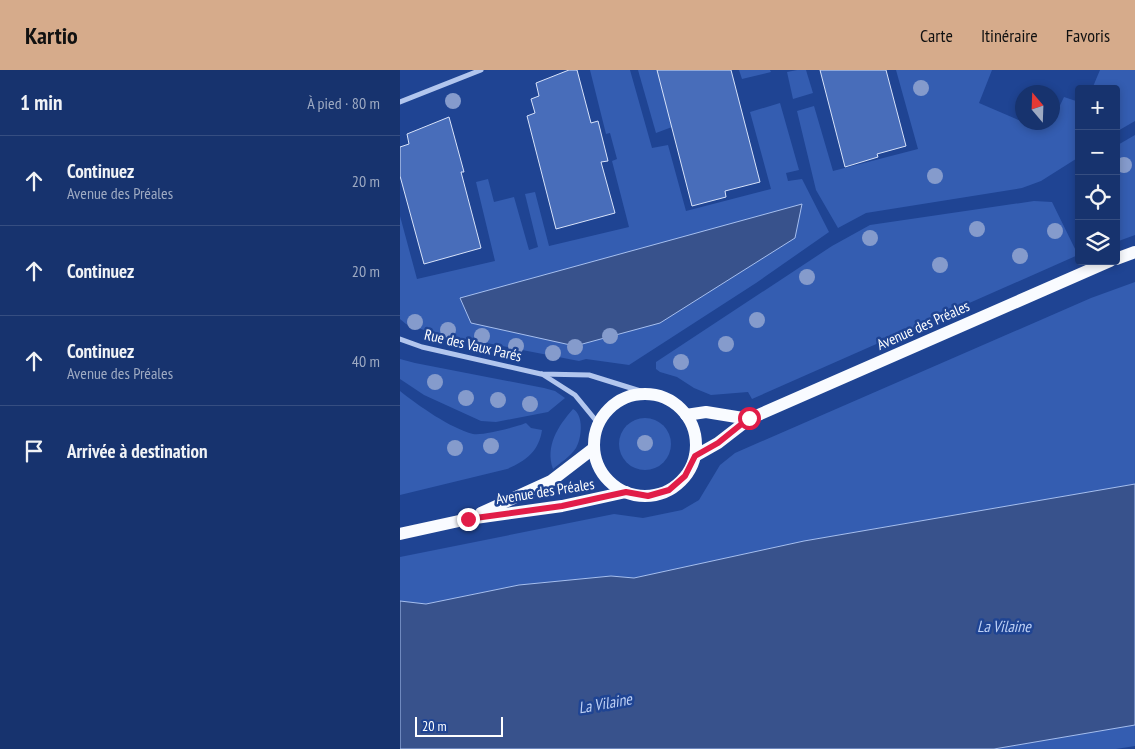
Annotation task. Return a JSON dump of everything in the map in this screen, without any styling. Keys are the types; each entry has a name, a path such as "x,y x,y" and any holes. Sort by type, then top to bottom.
{"main road":[{"path":"1120,258 1135,252"},
{"name":"Avenue des Préales","path":"695,456 718,443 749,418 1101,265"},
{"path":"650,394 670,400 686,414 695,433 695,456 685,476 669,490 648,496 626,492 610,482 598,467 594,448 594,435 598,423 611,406 629,396 650,394"},
{"path":"686,414 706,412 749,418"},
{"name":"Avenue des Préales","path":"468,519 551,481 594,448"},
{"name":"Avenue des Préales","path":"400,534 468,519 562,506 626,492"}],"street":[{"path":"400,102 481,70"},
{"name":"Rue des Vaux Parés","path":"400,339 422,347 541,374 589,375 650,394"},
{"name":"Rue des Vaux Parés","path":"541,374 575,395 598,423"}],"shaded area":[{"path":"590,70 630,70 652,148 668,145 686,211 771,189 750,112 780,103 799,170 786,173 788,181 802,179 829,232 756,283 629,365 586,359 579,361 430,332 406,324 400,319 400,216 417,279 495,261 476,182 488,179 494,202 514,197 529,250 538,247 525,194 535,192 549,246 629,227 612,161 617,159 610,133 606,134"},
{"path":"638,70 657,70 672,127 656,133"},
{"path":"739,70 770,70 771,72 742,79"},
{"path":"806,70 813,93 793,99 787,72"},
{"path":"896,70 992,70 979,103 1015,119 1015,130 1060,130 1060,105 1064,97 1075,101 1075,160 1041,181 1022,188 866,213 838,228 816,190 797,111 814,106 833,171 918,149"},
{"path":"1100,70 1135,70 1135,121 1120,130 1120,85 1094,85"},
{"path":"1135,135 1135,235 1120,241 1120,175 1120,144"},
{"path":"1034,201 1052,202 1075,249 1075,256 752,399 748,392 711,395 694,388 677,377 656,369 656,362 832,246 870,225"},
{"path":"1135,282 1135,484 804,541 634,578 611,576 519,585 426,604 400,601 400,557 614,514 643,518 682,510 699,500 720,465 735,453 1091,298"},
{"path":"400,359 544,388 555,391 565,398 548,412 496,422 481,421 424,395 400,379"},
{"path":"400,391 435,416 473,434 484,434 526,423 531,428 542,430 538,444 526,459 507,469 400,495"},
{"path":"573,409 579,416 581,427 578,444 571,454 553,469 551,452 554,437 562,422"},
{"path":"645,418 659,422 667,430 671,444 667,458 659,466 645,470 631,466 623,458 619,444 623,430 631,422"},
{"path":"1135,725 1135,746 1116,749 994,749"}],"water":[{"path":"802,204 795,238 660,323 575,346 471,323 460,298"},
{"name":"La Vilaine","path":"1135,484 1135,725 994,749 400,749 400,601 426,604 519,585 611,576 634,578 804,541"}],"building":[{"path":"569,70 577,70 591,123 598,121 608,161 601,162 615,213 556,229 527,116 535,113 531,99 539,96 536,83"},
{"path":"657,70 731,70 760,182 725,191 726,197 692,206"},
{"path":"820,70 886,70 906,146 877,154 878,157 845,167"},
{"path":"449,117 464,172 461,172 481,248 424,264 400,176 400,147 409,144 407,134"}],"route":[{"path":"468,519 562,506 626,492 648,496 669,490 685,476 695,456 718,443 749,418"}]}
